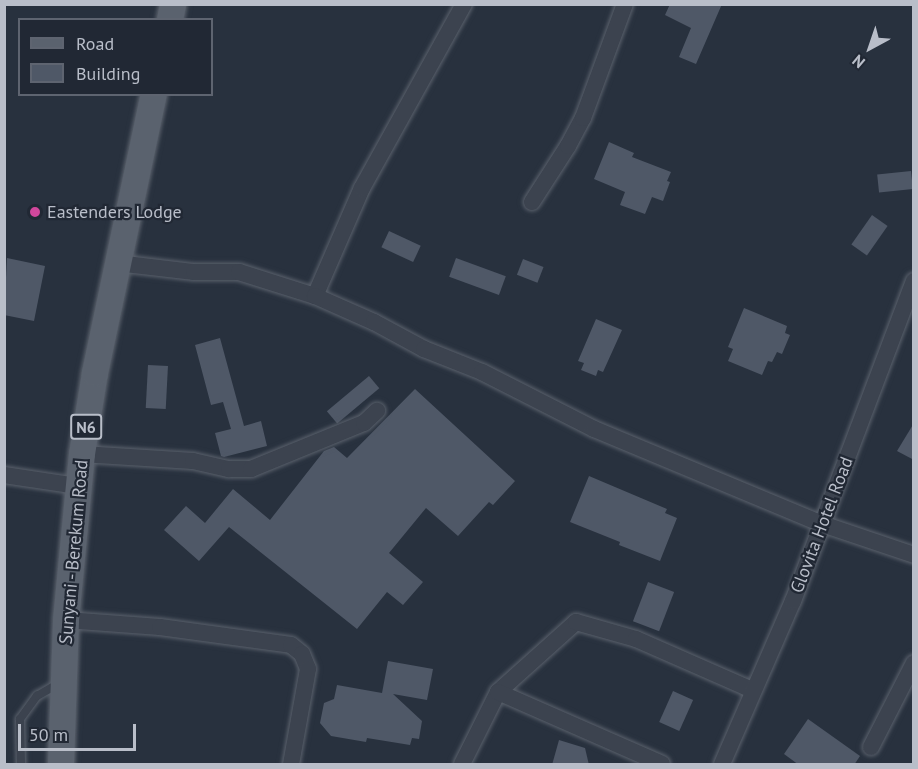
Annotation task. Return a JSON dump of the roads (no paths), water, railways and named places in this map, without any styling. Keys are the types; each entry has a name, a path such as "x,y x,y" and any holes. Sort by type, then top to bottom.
{"main road":[{"name":"Sunyani - Berekum Road","path":"61,765 66,620 82,454 117,263 154,96"}],"street":[{"path":"315,296 362,188 464,4"},
{"path":"532,202 583,118 625,4"},
{"path":"117,263 194,272 239,272 315,296 374,322 424,349 482,372 594,429 822,524 914,555"},
{"name":"Glovita Hotel Road","path":"722,765 752,690 793,601 914,281"},
{"path":"82,454 193,461 229,469 251,469 364,423 377,411"},
{"path":"4,475 78,486"},
{"path":"66,620 160,627 291,645 302,654 308,669 291,765"},
{"path":"462,765 498,692 576,622 636,639 752,690"},
{"path":"871,747 914,663"},
{"path":"498,692 662,765"}],"lane":[{"path":"21,765 20,719 37,696 64,680"}],"place":[{"name":"Eastenders Lodge","path":"35,212"}]}
